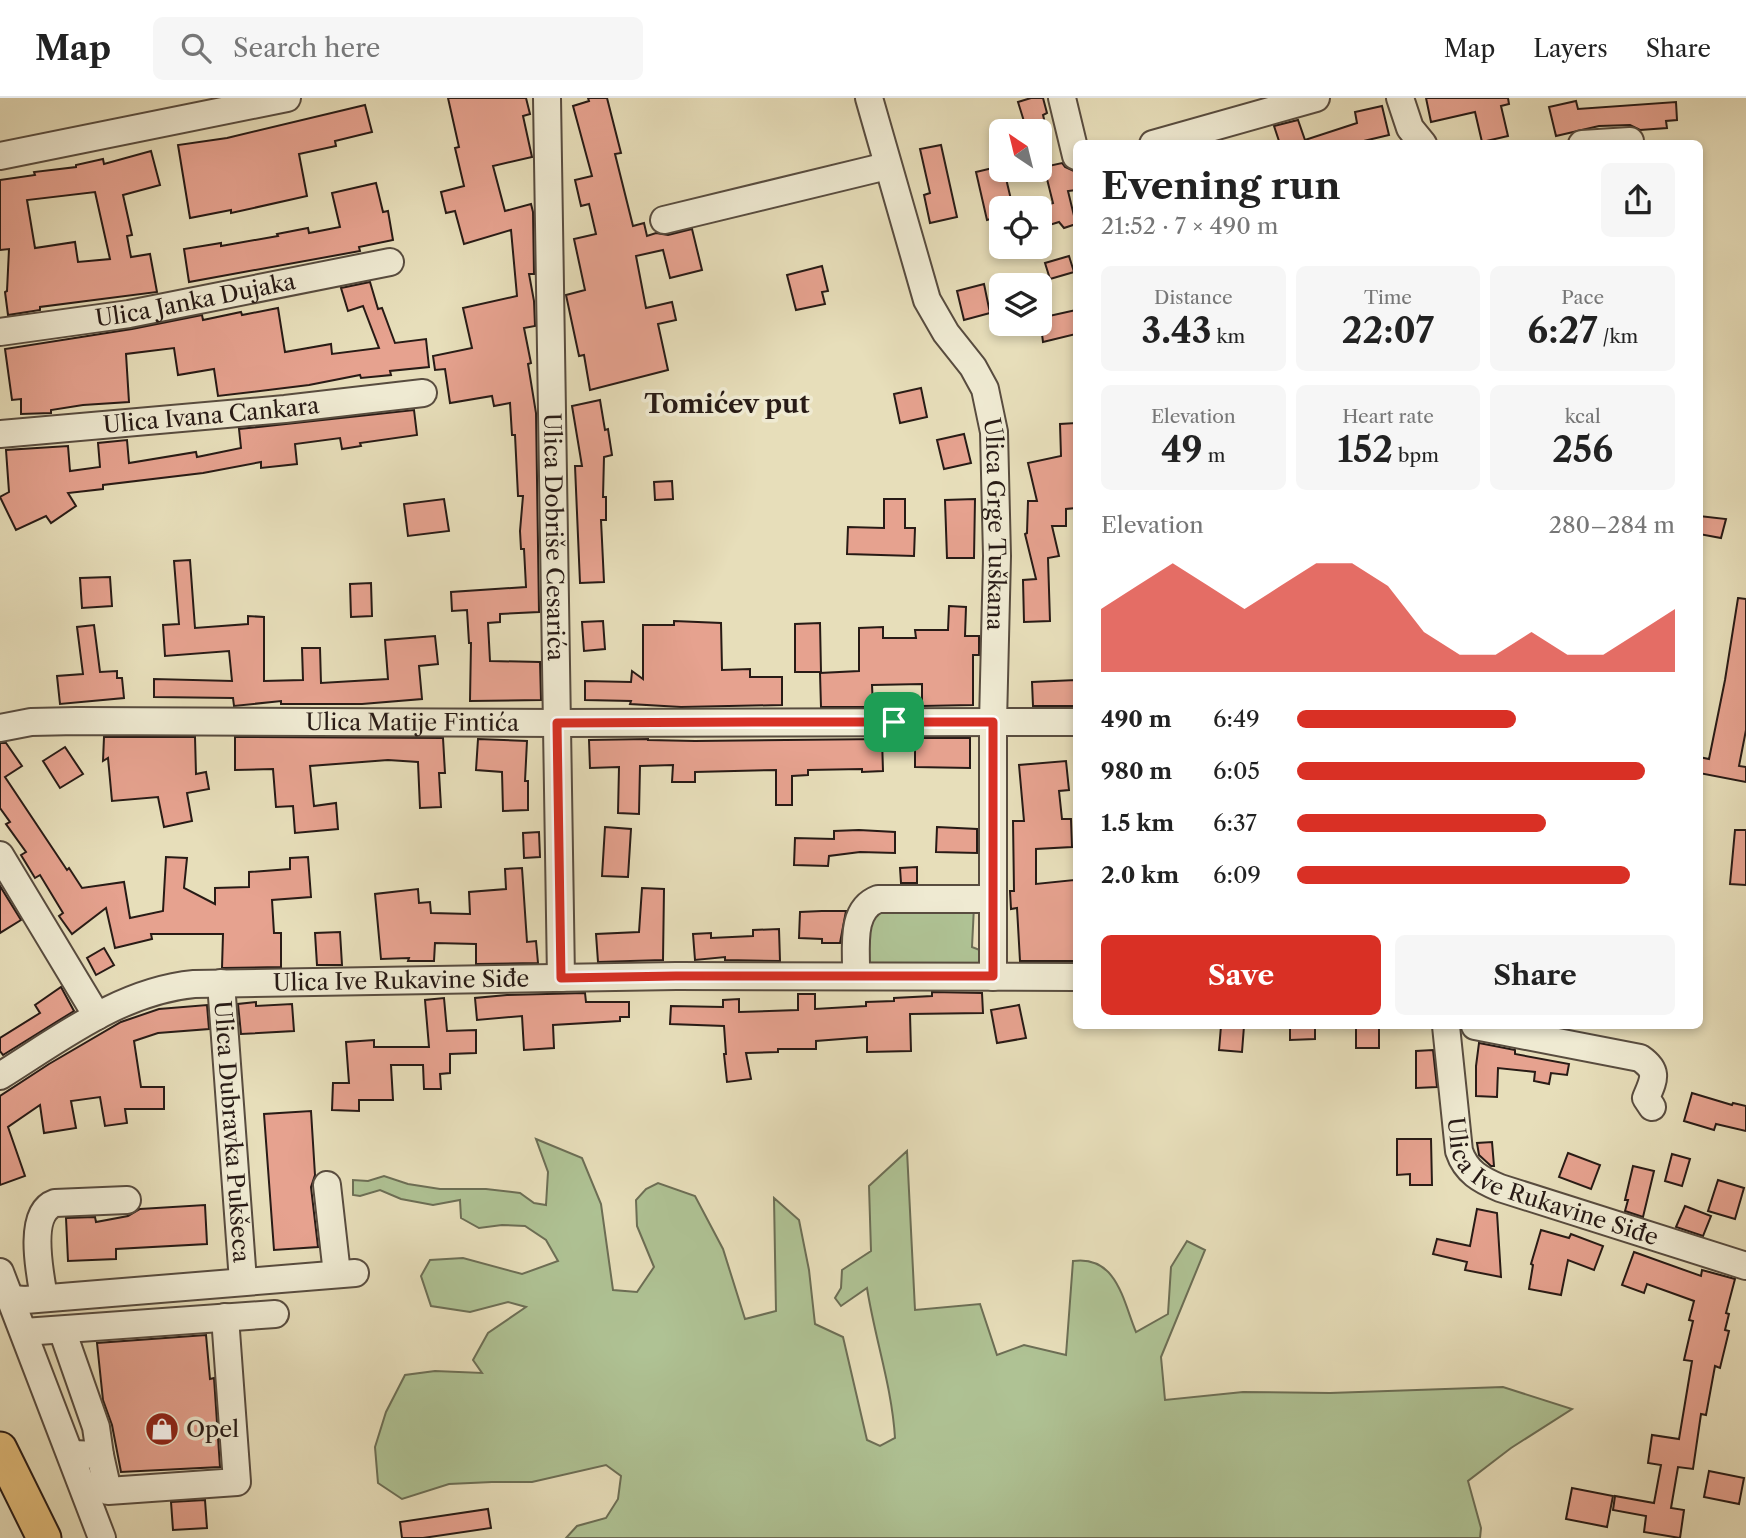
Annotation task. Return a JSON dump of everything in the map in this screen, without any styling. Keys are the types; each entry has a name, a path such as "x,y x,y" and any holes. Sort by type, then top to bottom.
{"main road":[{"path":"0,1449 44,1538"}],"street":[{"path":"0,156 287,98"},
{"name":"Ulica Dobriše Cesarića","path":"547,98 561,978"},
{"name":"Ulica Grge Tuškana","path":"869,98 927,300 946,333 979,377 989,401 995,443 997,514 993,722 993,976"},
{"path":"1062,98 1073,144"},
{"path":"1167,140 1316,98"},
{"path":"1400,98 1410,128 1420,140"},
{"path":"664,220 887,166"},
{"name":"Ulica Janka Dujaka","path":"0,332 129,314 390,262"},
{"name":"Ulica Ivana Cankara","path":"0,435 285,409 423,393"},
{"name":"Ulica Matije Fintića","path":"0,728 13,724 57,721 1073,722"},
{"path":"0,855 97,1016"},
{"path":"856,976 859,919 865,906 871,901 993,899"},
{"name":"Ulica Ive Rukavine Siđe","path":"0,1076 128,1000 179,985 561,978 1073,976"},
{"name":"Ulica Dubravka Pukšeca","path":"221,983 243,1281"},
{"name":"Ulica Ive Rukavine Siđe","path":"1446,1029 1459,1151 1464,1165 1473,1174 1500,1188 1746,1266"},
{"path":"1490,1029 1640,1058 1650,1065 1654,1078 1646,1098 1652,1107"},
{"name":"Ulica Dubravka Pukšeca","path":"12,1299 346,1273 327,1185"},
{"path":"44,1297 37,1225 47,1206 55,1203 127,1200"},
{"path":"0,1272 102,1538"},
{"path":"24,1332 275,1314"},
{"path":"61,1329 96,1427 108,1492 237,1482 225,1317"},
{"path":"71,1454 100,1455"}],"green space":[{"path":"974,906 972,947 985,952 982,965 868,968 866,927 878,910"},
{"path":"536,1139 582,1158 601,1204 613,1290 637,1292 654,1267 637,1226 636,1200 646,1189 658,1183 695,1196 723,1249 745,1319 776,1311 774,1198 799,1220 809,1270 815,1324 843,1337 867,1440 880,1446 895,1438 867,1288 841,1306 835,1298 841,1288 842,1270 871,1251 869,1186 907,1151 915,1310 980,1304 997,1355 1024,1345 1066,1355 1073,1261 1088,1261 1100,1265 1109,1273 1122,1294 1136,1332 1168,1314 1171,1267 1187,1241 1205,1250 1161,1357 1165,1400 1243,1392 1330,1393 1503,1387 1572,1409 1511,1448 1468,1481 1481,1528 1480,1538 566,1538 577,1526 606,1518 618,1499 621,1476 606,1465 532,1482 449,1484 402,1499 378,1483 375,1447 386,1412 405,1375 435,1371 482,1373 473,1360 488,1333 526,1307 508,1302 470,1312 431,1306 421,1276 430,1260 463,1258 522,1274 558,1261 546,1240 525,1226 479,1228 461,1218 460,1200 433,1205 401,1199 380,1190 360,1196 353,1195 353,1180 368,1181 384,1176 408,1184 440,1189 486,1189 520,1193 534,1203 546,1205 548,1172"}],"building":[{"path":"448,98 526,98 530,114 523,116 532,157 493,166 505,211 531,204 533,212 534,274 529,274 535,326 524,328 536,413 539,612 500,614 500,622 488,623 490,661 540,662 541,700 470,701 471,643 467,610 452,611 451,592 526,587 520,531 523,496 518,496 515,435 512,435 510,403 494,406 492,396 450,403 445,369 435,370 433,356 472,348 463,308 517,296 511,230 464,244 455,211 446,213 441,192 464,186"},
{"path":"588,98 607,98 621,153 615,154 633,226 644,223 647,236 656,233 668,235 692,229 702,270 670,278 663,250 636,256 646,308 672,302 676,320 658,324 668,370 590,390 584,355 579,356 566,295 585,290 574,239 596,234 589,204 581,206 575,180 592,176 573,106 589,101"},
{"path":"1043,98 1047,113 1043,115 1044,119 1023,119 1018,102"},
{"path":"1426,98 1508,98 1509,104 1501,106 1508,136 1482,140 1475,112 1431,122"},
{"path":"1576,101 1578,109 1676,102 1677,120 1666,121 1667,128 1640,130 1630,125 1599,126 1556,136 1549,107"},
{"path":"365,105 372,132 335,141 336,146 299,154 307,196 231,213 231,210 190,218 178,145 227,138"},
{"path":"1382,106 1389,135 1368,140 1305,140 1357,123 1355,112"},
{"path":"1298,120 1305,140 1279,140 1274,126"},
{"path":"941,145 957,217 930,223 924,195 930,193 920,149"},
{"path":"151,151 160,185 123,195 132,235 127,236 131,257 150,254 157,292 40,307 40,310 8,315 5,292 9,249 0,250 0,180 35,175 34,172 76,167 103,159 104,164","holes":["95,192 110,259 78,262 75,242 35,248 27,200"]},
{"path":"1062,163 1073,171 1073,190 1068,191 1073,225 1064,228 1059,222 1052,224 1048,182 1052,182 1052,165"},
{"path":"989,169 989,182 1007,182 1010,196 989,196 987,220 976,172"},
{"path":"376,183 383,212 388,211 393,240 359,247 360,251 189,282 184,249 221,243 221,246 308,228 309,233 340,227 332,193"},
{"path":"1069,256 1073,272 1052,278 1052,273 1048,273 1045,263"},
{"path":"822,266 828,291 822,292 825,304 796,310 787,275"},
{"path":"370,282 378,309 382,308 395,343 426,339 429,367 390,371 391,375 361,378 360,375 309,385 218,396 214,369 178,375 174,348 126,354 129,402 83,405 51,410 51,413 21,414 21,399 12,400 5,349 202,315 203,320 278,308 285,352 331,344 332,354 379,348 363,306 348,311 341,288"},
{"path":"984,284 989,313 964,320 957,291"},
{"path":"1073,311 1073,335 1043,342 1042,336 1052,336 1052,315"},
{"path":"921,388 927,417 900,423 894,394"},
{"path":"600,400 612,455 604,457 603,497 606,497 606,520 601,520 604,582 580,583 575,466 582,466 572,406"},
{"path":"414,410 417,435 360,443 361,446 342,449 340,438 295,444 297,464 261,468 261,462 203,473 103,485 103,489 68,493 76,506 51,523 46,516 16,530 0,497 9,492 6,450 68,446 70,471 100,467 98,443 127,440 129,463 196,452 197,457 241,448 239,429"},
{"path":"1073,423 1073,508 1066,509 1066,526 1052,526 1059,556 1048,558 1050,621 1024,622 1023,580 1036,579 1025,534 1028,501 1037,501 1028,463 1061,456 1060,424"},
{"path":"964,434 971,463 944,469 937,440"},
{"path":"672,481 673,499 655,500 654,482"},
{"path":"444,499 449,531 408,536 404,504"},
{"path":"884,499 905,499 905,528 915,528 914,556 847,554 848,527 884,528"},
{"path":"975,499 974,558 947,558 945,500"},
{"path":"1703,516 1726,519 1721,538 1703,535"},
{"path":"190,560 195,628 248,624 248,616 264,617 264,681 303,680 302,648 320,648 321,683 388,679 385,640 435,636 438,664 419,666 422,699 362,704 281,704 281,701 234,706 233,698 154,697 154,679 232,681 229,651 165,656 163,625 179,624 174,561"},
{"path":"110,577 112,606 82,608 80,578"},
{"path":"371,583 372,616 351,617 350,584"},
{"path":"1738,598 1746,599 1746,730 1739,766 1746,767 1746,782 1703,774 1703,758 1709,759"},
{"path":"949,606 966,607 965,636 979,636 979,655 973,655 973,705 922,706 922,684 872,685 873,707 821,707 820,673 859,671 859,628 883,627 883,638 916,638 915,630 948,630"},
{"path":"603,621 605,649 584,651 582,622"},
{"path":"674,621 721,623 722,670 750,669 750,677 782,677 782,705 681,707 630,704 631,701 585,700 585,681 631,682 632,671 643,679 643,625 674,625"},
{"path":"820,623 821,672 795,672 795,624"},
{"path":"94,625 100,672 117,671 117,678 122,678 124,698 60,704 57,676 83,674 77,627"},
{"path":"1073,680 1073,706 1033,706 1032,682"},
{"path":"104,737 195,737 196,774 206,772 209,789 187,793 192,821 164,827 158,797 112,801 108,758 103,761"},
{"path":"235,737 443,738 445,773 439,773 441,807 420,808 418,762 388,760 310,766 314,806 336,803 338,829 295,833 293,806 276,807 273,769 235,770"},
{"path":"915,738 970,738 970,768 915,767"},
{"path":"478,739 527,741 525,781 528,781 528,810 503,811 502,772 476,770"},
{"path":"882,739 883,771 808,770 808,775 792,776 792,805 776,805 776,770 695,772 695,782 672,782 673,765 640,766 639,814 618,813 619,767 590,768 589,740"},
{"path":"0,743 6,743 22,766 5,777 67,870 69,868 82,888 124,882 130,918 163,911 166,857 187,858 184,888 215,904 215,888 249,887 249,872 290,869 290,858 308,857 311,897 272,900 274,933 281,933 281,967 222,968 223,934 151,934 152,939 115,948 106,908 72,934 59,916 63,913 40,875 35,878 21,855 26,852 6,824 10,822 0,808"},
{"path":"65,747 83,774 60,788 43,761"},
{"path":"1066,761 1069,790 1059,791 1062,819 1071,819 1072,847 1036,849 1036,884 1073,880 1073,961 1020,961 1017,908 1011,909 1010,891 1014,891 1013,821 1024,821 1019,765"},
{"path":"605,827 631,829 628,877 602,876"},
{"path":"937,827 977,829 977,853 936,852"},
{"path":"1735,830 1746,830 1746,885 1730,884"},
{"path":"834,831 895,832 895,853 860,852 829,856 828,866 794,865 795,838 834,839"},
{"path":"539,832 540,857 524,858 523,833"},
{"path":"917,867 917,883 901,883 900,868"},
{"path":"522,868 527,942 536,941 538,963 476,964 476,944 435,943 434,961 381,959 375,894 418,889 419,903 430,902 431,913 470,914 469,892 506,889 505,869"},
{"path":"0,886 21,920 0,933"},
{"path":"642,888 664,889 663,960 598,962 596,934 639,932"},
{"path":"846,911 840,943 822,943 822,939 799,938 800,912"},
{"path":"779,929 780,961 725,960 725,957 695,960 693,934 711,933 711,938 753,936 753,930"},
{"path":"340,932 342,965 317,965 315,933"},
{"path":"104,948 114,965 96,975 87,958"},
{"path":"61,987 74,1011 3,1055 0,1051 0,1038 40,1013 35,1005"},
{"path":"932,992 982,993 983,1013 910,1014 911,1051 867,1052 867,1037 816,1041 816,1049 778,1049 778,1052 746,1053 751,1079 727,1082 724,1026 670,1024 671,1006 723,1007 723,1000 739,999 739,1012 798,1010 798,994 815,994 815,1009 866,1006 866,1002 932,996"},
{"path":"585,993 586,1002 629,1002 629,1017 620,1017 620,1021 553,1025 554,1048 524,1050 522,1016 477,1020 475,998"},
{"path":"444,998 447,1031 476,1030 476,1053 450,1054 450,1073 440,1074 441,1089 424,1089 423,1065 391,1065 393,1100 359,1100 359,1111 332,1110 333,1083 349,1083 346,1042 374,1040 374,1047 429,1047 425,1000"},
{"path":"256,1002 256,1006 292,1004 294,1031 241,1034 238,1004"},
{"path":"207,1005 209,1029 158,1033 134,1041 141,1087 164,1087 164,1109 125,1109 127,1123 105,1126 100,1097 71,1101 76,1128 44,1133 40,1105 8,1127 25,1176 0,1185 0,1096 121,1022 159,1009"},
{"path":"1019,1005 1026,1038 997,1043 991,1010"},
{"path":"1221,1029 1244,1029 1242,1052 1219,1050"},
{"path":"1290,1029 1315,1029 1315,1039 1290,1040"},
{"path":"1356,1029 1379,1029 1379,1048 1356,1048"},
{"path":"1479,1043 1515,1050 1515,1054 1569,1064 1567,1075 1551,1073 1549,1084 1534,1081 1535,1072 1498,1068 1497,1097 1476,1096"},
{"path":"1433,1050 1437,1087 1416,1088 1416,1051"},
{"path":"1692,1093 1732,1105 1746,1106 1746,1131 1716,1124 1714,1130 1684,1121"},
{"path":"311,1111 315,1175 311,1187 318,1247 274,1250 264,1114"},
{"path":"1397,1139 1431,1139 1432,1185 1410,1185 1410,1174 1397,1175"},
{"path":"1492,1142 1494,1166 1479,1155 1477,1143"},
{"path":"1568,1153 1600,1165 1591,1189 1559,1177"},
{"path":"1672,1154 1690,1159 1682,1186 1665,1181"},
{"path":"1633,1166 1654,1171 1643,1217 1625,1211"},
{"path":"1718,1180 1744,1188 1735,1219 1708,1211"},
{"path":"205,1205 207,1244 116,1249 116,1259 68,1261 66,1218 95,1217 96,1222 128,1216 140,1209"},
{"path":"1685,1206 1711,1216 1703,1236 1676,1227"},
{"path":"1477,1209 1497,1213 1501,1277 1465,1270 1467,1262 1433,1254 1437,1239 1470,1246"},
{"path":"1541,1230 1569,1238 1571,1234 1603,1246 1594,1270 1568,1260 1561,1295 1529,1289 1531,1264"},
{"path":"1634,1252 1701,1276 1702,1270 1735,1279 1726,1313 1729,1314 1725,1330 1729,1331 1720,1368 1715,1366 1706,1415 1701,1414 1693,1469 1678,1467 1671,1508 1684,1510 1680,1538 1644,1532 1646,1516 1613,1510 1615,1496 1654,1503 1661,1465 1648,1463 1652,1435 1679,1439 1692,1361 1684,1360 1693,1321 1689,1320 1694,1301 1647,1284 1644,1293 1622,1285"},
{"name":"Opel","path":"206,1335 210,1379 214,1378 220,1467 121,1472 112,1425 103,1400 97,1343"},
{"path":"1709,1471 1744,1478 1739,1504 1704,1497"},
{"path":"1572,1488 1613,1496 1607,1527 1566,1519"},
{"path":"205,1500 207,1528 173,1530 171,1502"},
{"path":"488,1509 491,1528 423,1538 402,1538 400,1522"}],"place":[{"name":"Opel","path":"162,1429"}],"district":[{"name":"Tomićev put","path":"727,404"}],"route":[{"path":"894,722 993,722 993,976 561,978 557,723 894,722"}]}
